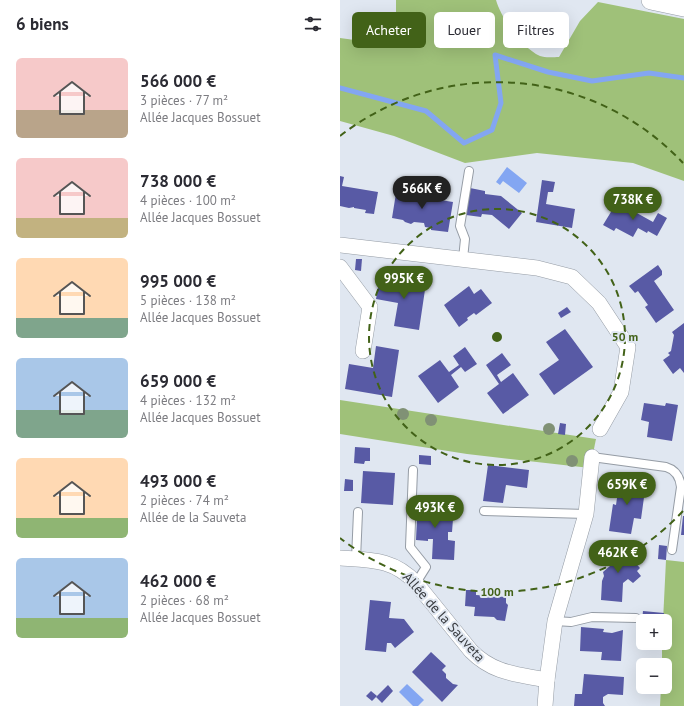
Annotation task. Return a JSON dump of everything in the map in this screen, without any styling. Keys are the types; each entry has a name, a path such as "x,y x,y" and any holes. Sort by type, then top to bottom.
{"street":[{"path":"651,0 684,7"},
{"path":"340,245 537,268 572,277 599,303 628,347 621,392 600,429"},
{"path":"340,267 370,307 363,351"},
{"path":"545,706 555,621 586,514 592,457"},
{"name":"Allée de la Sauveta","path":"340,558 373,560 387,563 398,568 408,574 480,660 496,669 547,680"}],"lane":[{"path":"463,259 465,239 460,226 469,171"},
{"path":"592,457 666,467 676,472 680,480 681,487 672,550"},
{"path":"413,470 410,547 426,567 416,583"},
{"path":"484,511 586,514"},
{"path":"356,559 358,512"},
{"path":"555,621 571,622 592,617 636,618"}],"green space":[{"path":"396,0 496,0 503,15 503,48 528,48 540,56 547,57 559,57 564,48 569,48 569,40 580,21 598,2 684,19 684,181 633,163 537,153 465,163 394,136 340,121 340,38 352,40 352,48 426,48 426,12 396,12"},
{"path":"340,400 596,439 590,468 467,454 340,434"},
{"path":"666,560 684,562 684,706 660,706 661,694 672,694 672,658 662,658 662,650 672,650 672,614 663,614"}],"water":[{"path":"507,167 527,183 519,193 503,181 500,185 496,182"},
{"path":"407,684 424,700 418,706 413,706 399,692"}],"building":[{"path":"340,176 344,177 342,186 378,192 374,214 365,213 366,210 354,207 349,208 340,206"},
{"path":"542,180 555,182 553,192 548,192 546,204 575,209 572,228 536,222"},
{"path":"397,187 417,190 416,192 423,193 421,200 428,201 428,198 453,202 448,232 431,230 431,228 425,227 424,223 414,222 411,224 403,220 392,218"},
{"path":"470,188 485,191 485,194 501,196 522,213 509,229 492,215 482,214 481,217 466,215"},
{"path":"617,202 653,222 658,213 667,218 657,236 638,228 633,237 616,228 614,231 603,225"},
{"path":"356,259 362,259 361,271 355,270"},
{"path":"658,265 662,271 662,275 654,281 674,310 656,323 645,307 648,305 638,291 635,293 629,286"},
{"path":"380,276 426,283 419,330 394,326 398,303 376,299"},
{"path":"469,286 474,294 481,289 492,303 476,315 474,313 467,318 468,320 459,327 444,305"},
{"path":"567,307 571,312 561,318 558,313"},
{"path":"684,323 684,373 680,368 673,374 663,360 670,355 668,353 671,351 674,335 672,332"},
{"path":"565,329 593,367 554,395 539,374 559,360 546,342"},
{"path":"376,346 399,350 392,397 345,389 349,364 373,368"},
{"path":"465,347 477,364 465,372 461,367 451,375 459,387 438,403 418,376 440,360 449,372 459,365 453,356"},
{"path":"502,353 511,365 497,375 501,382 513,373 529,395 503,414 487,393 499,384 486,365"},
{"path":"644,403 665,406 666,403 678,405 672,441 647,437 649,422 641,420"},
{"path":"560,423 566,424 565,435 558,434"},
{"path":"355,447 370,448 370,461 365,461 364,464 354,463"},
{"path":"419,455 431,456 431,465 419,464"},
{"path":"488,465 529,470 527,488 506,485 503,503 483,501"},
{"path":"363,471 395,473 393,505 361,503"},
{"path":"345,479 353,480 353,491 344,491"},
{"path":"616,479 646,483 641,519 634,518 631,534 609,531 613,504 616,505 618,491 615,490"},
{"path":"418,497 438,498 437,514 441,518 453,519 452,532 448,532 448,540 455,541 454,560 432,559 433,539 428,539 428,541 416,540"},
{"path":"683,516 684,535 681,535"},
{"path":"659,545 667,546 666,560 658,559"},
{"path":"615,547 622,548 640,568 637,571 641,576 633,583 628,579 623,583 622,602 601,600 602,581 604,576 603,572 610,566 602,558"},
{"path":"466,590 476,590 476,595 506,597 506,603 508,605 505,621 497,620 494,617 474,616 475,607 465,606"},
{"path":"370,600 391,602 389,618 404,619 414,632 395,648 391,643 387,643 386,652 365,650"},
{"path":"643,611 664,613 664,614 643,614"},
{"path":"581,627 604,629 603,632 612,633 623,630 621,661 601,660 602,652 580,651"},
{"path":"431,652 446,666 442,670 446,674 446,678 453,684 458,685 442,702 412,672"},
{"path":"584,674 624,677 623,695 608,694 603,697 603,703 605,706 574,706 575,694 582,694"},
{"path":"388,685 393,691 382,703 376,697"},
{"path":"371,691 377,696 372,701 366,696"}],"waterway":[{"path":"340,88 426,111 464,143 492,130 501,103 495,55 548,72 592,81 649,73 684,78"}]}
